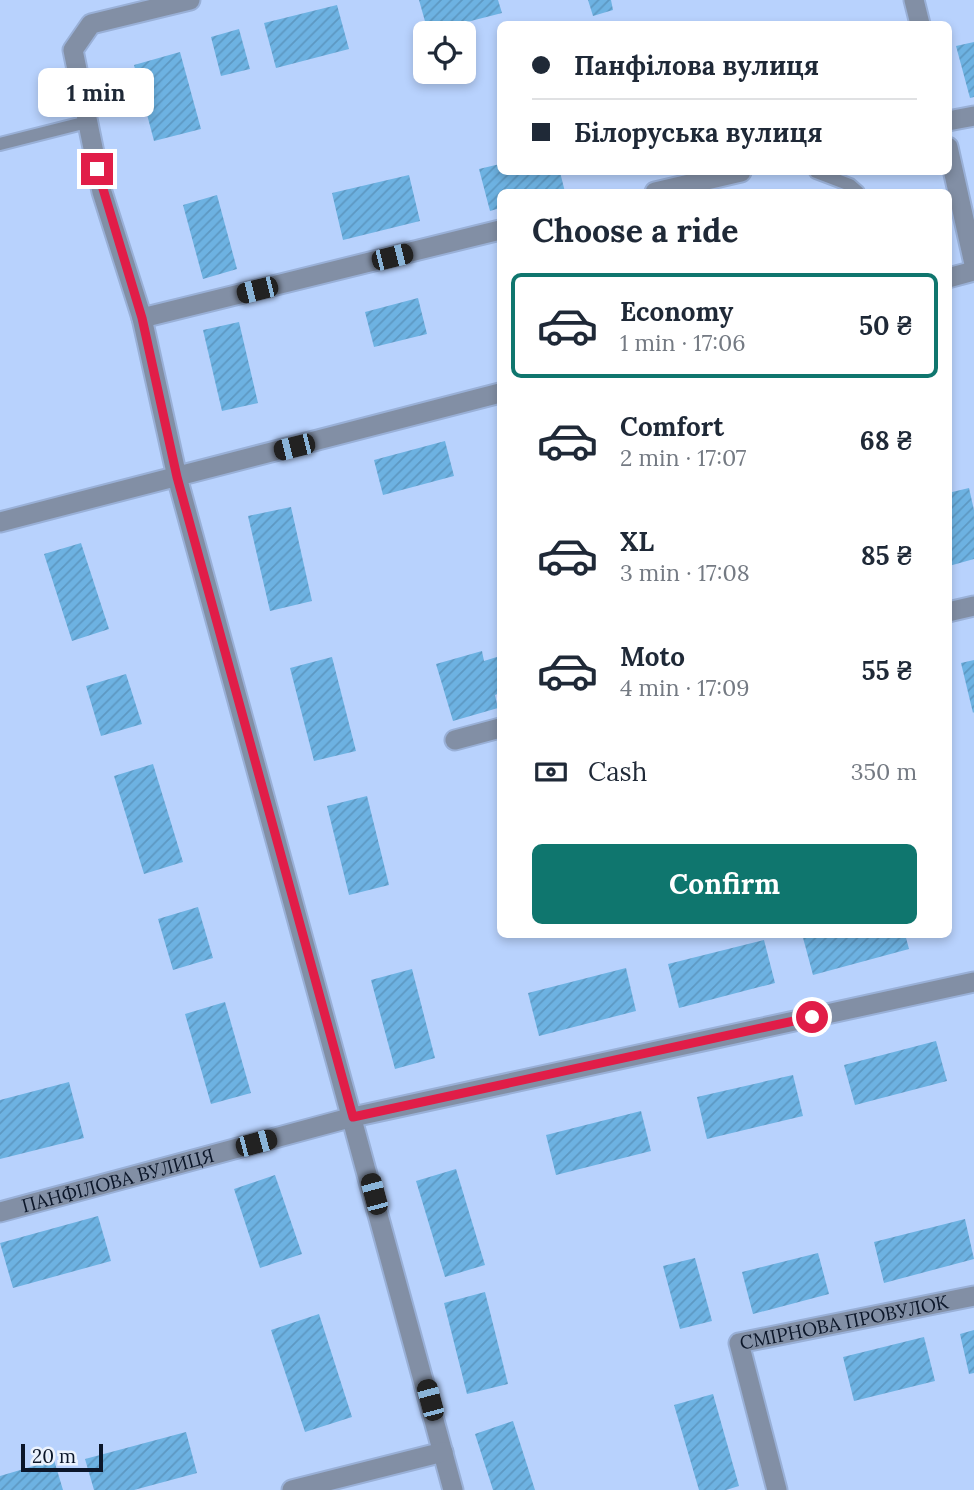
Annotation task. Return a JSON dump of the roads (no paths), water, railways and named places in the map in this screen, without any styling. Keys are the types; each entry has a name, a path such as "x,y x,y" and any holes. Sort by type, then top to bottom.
{"street":[{"path":"190,0 91,24 73,50 102,192 142,318 177,477 453,1490"},
{"path":"914,0 919,21"},
{"path":"952,120 974,116"},
{"path":"952,165 974,264"},
{"path":"668,189 728,175"},
{"path":"142,318 497,231"},
{"path":"952,277 974,271"},
{"path":"0,522 497,394"},
{"path":"952,611 974,606"},
{"path":"455,740 497,729"},
{"name":"ПАНФІЛОВА ВУЛИЦЯ","path":"0,1212 353,1117 974,982"},
{"name":"СМІРНОВА ПРОВУЛОК","path":"777,1490 739,1343 974,1296"},
{"path":"292,1490 443,1451"}],"lane":[{"path":"0,144 87,122"},
{"path":"824,175 855,189"}]}
